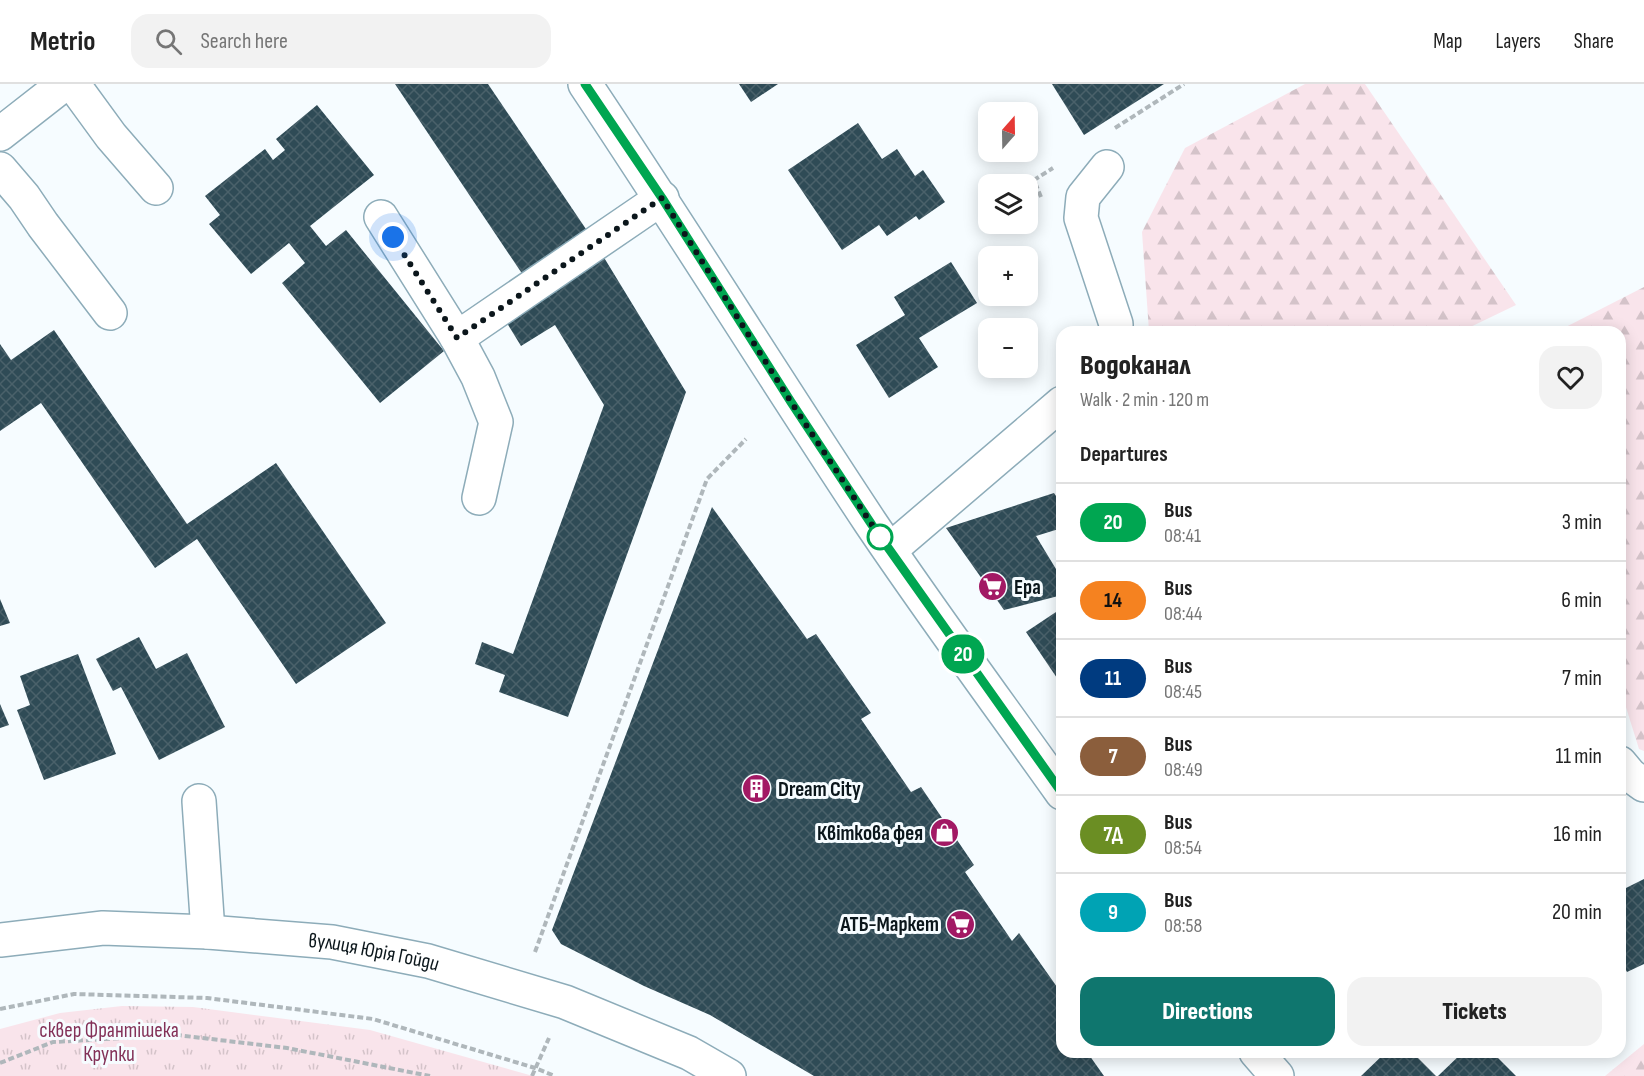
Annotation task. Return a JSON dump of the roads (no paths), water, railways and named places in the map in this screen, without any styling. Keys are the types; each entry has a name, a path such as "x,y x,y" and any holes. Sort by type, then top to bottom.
{"main road":[{"path":"0,134 64,84"},
{"path":"73,84 111,136 156,188"},
{"path":"585,84 662,198 791,402 890,550 1056,785"},
{"path":"1107,167 1083,197 1081,218 1116,326"},
{"path":"0,169 24,197 110,313"},
{"path":"457,338 662,198"},
{"path":"381,217 457,338 478,377 496,422 479,498"},
{"path":"890,550 1056,408"},
{"path":"1626,770 1644,785"},
{"path":"199,801 208,932"},
{"name":"вулиця Юрія Гойди","path":"0,940 103,928 208,932 332,942 428,961 565,1002 689,1053 729,1076"},
{"path":"1261,1058 1277,1076"}],"place":[{"name":"Ера","path":"993,587"},
{"name":"Dream City","path":"757,789"},
{"name":"Квіткова фея","path":"944,833"},
{"name":"АТБ-Маркет","path":"960,924"}],"park label":[{"name":"сквер Франтішека Крупки","path":"109,1042"}]}
